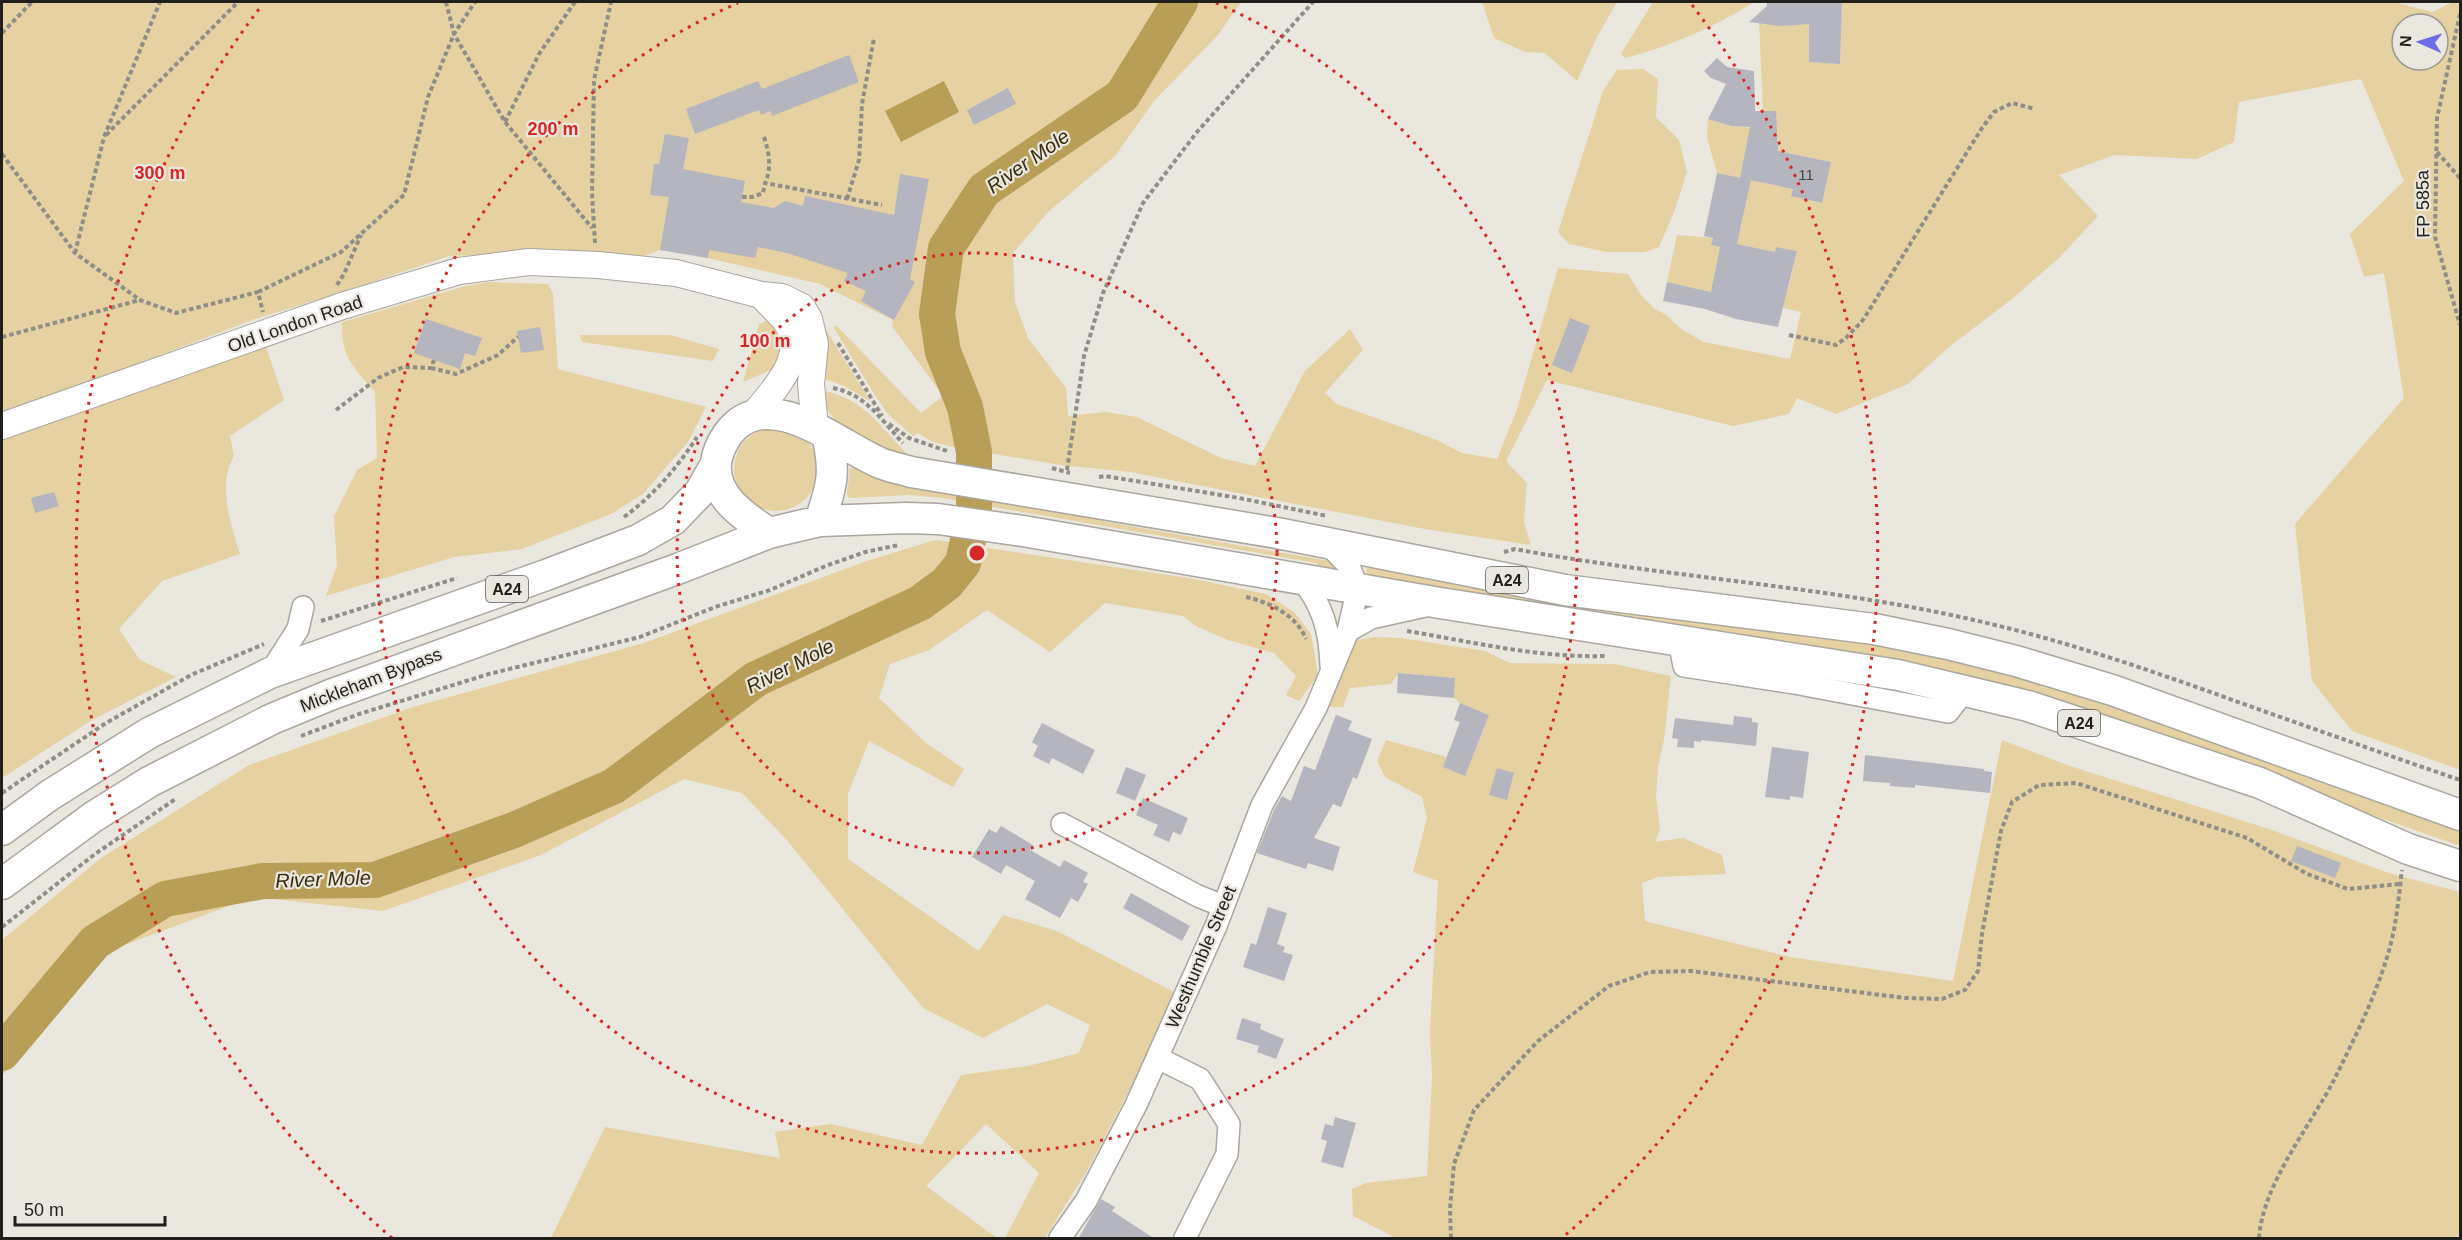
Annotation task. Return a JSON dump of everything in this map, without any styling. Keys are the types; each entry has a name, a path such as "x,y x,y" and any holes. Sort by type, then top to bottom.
{"highway":[{"path":"772,413 794,418 821,431 833,469 831,486 820,521 769,533 741,514 728,501 719,484 716,465 728,433 741,421 753,415 772,413"},
{"name":"A24","path":"821,431 881,464 949,465 1031,493 1277,533 1565,590 1874,629 1948,644 2016,661 2112,690 2460,815"},
{"name":"A24","path":"2,830 50,795 149,733 270,673 638,540 673,520 700,492 716,465"},
{"name":"A24","path":"820,521 867,518 938,519 1023,531 1440,603 1898,675 1966,689 2028,706 2260,783 2408,849 2460,866"},
{"name":"Mickleham Bypass","path":"2,884 84,823 149,782 272,719 441,653 680,568 769,533"}],"main road":[{"name":"Old London Road","path":"2,426 316,314 459,271 529,262 598,265 676,273 761,295"},
{"path":"761,295 782,297 802,307 809,319 815,344 811,384 821,431"},
{"path":"753,415 783,379 792,359 793,340 786,321 761,295"}],"street":[{"path":"1328,544 1349,566 1358,588"},
{"name":"Westhumble Street","path":"1300,578 1313,593 1322,611 1330,642 1331,670"},
{"name":"Westhumble Street","path":"1060,1239 1086,1201 1158,1058 1223,906 1262,805 1316,708 1348,631 1358,588"},
{"path":"1348,631 1371,618 1440,603"},
{"path":"270,673 298,628 303,607"},
{"path":"1062,824 1198,896 1223,906"},
{"path":"1158,1058 1200,1078 1229,1124 1227,1154 1185,1239"}],"path":[{"path":"2,33 32,2"},
{"path":"75,253 104,137 160,2"},
{"path":"104,137 238,2"},
{"path":"446,2 454,34 505,122 592,228 594,80 611,2"},
{"path":"2,154 75,253 140,300 176,313 258,292 341,252 405,195 428,97 454,34 475,2"},
{"path":"505,122 539,54 575,2"},
{"path":"1067,470 1084,356 1103,293 1143,203 1197,132 1313,2"},
{"name":"FP 585a","path":"2460,14 2437,118 2435,237 2460,326"},
{"path":"847,198 859,160 862,104 874,38"},
{"path":"1790,335 1836,345 1846,338 1863,320 1994,112 2012,103 2035,109"},
{"path":"742,197 752,197 763,193 770,164 764,137"},
{"path":"2436,152 2460,178"},
{"path":"765,183 882,205"},
{"path":"335,288 345,274 361,234"},
{"path":"258,292 261,303"},
{"path":"2,337 140,300"},
{"path":"336,410 378,378 403,367 431,368 456,374 498,355 518,338"},
{"path":"836,339 885,421"},
{"path":"431,368 434,360"},
{"path":"811,384 842,390 862,400 885,421 909,438 926,446 949,465"},
{"path":"623,518 647,501 682,459 699,433"},
{"path":"1097,478 1105,476 1200,491"},
{"path":"295,738 359,714 489,674 640,637 715,607 770,590 828,565 865,552 900,544"},
{"path":"2,793 106,723 191,675 298,628 464,576"},
{"path":"1243,596 1263,600 1289,617 1302,630 1312,653 1331,670"},
{"path":"1402,630 1519,652 1581,656 1608,655"},
{"path":"1451,1239 1450,1209 1454,1164 1474,1110 1538,1041 1609,986 1650,972 1691,971 1905,998 1942,999 1965,990 1978,971 1982,934 2005,821 2012,802 2039,785 2076,783 2247,838 2307,874 2348,889 2400,884"},
{"path":"2,927 95,854 178,797"},
{"path":"2259,1239 2260,1225 2278,1176 2334,1080 2375,992 2391,941 2408,849"}],"shaded area":[{"path":"2,2 1241,2 1218,35 1154,101 1115,156 1048,212 1013,253 1015,302 1028,338 1066,388 1068,416 1106,412 1137,417 1221,458 1255,466 1305,371 1350,329 1363,350 1325,393 1337,404 1437,440 1462,453 1497,459 1516,412 1558,268 1628,274 1641,295 1655,309 1665,314 1681,329 1704,342 1790,359 1801,312 1667,282 1677,235 1713,238 1711,245 1720,247 1714,277 1757,286 1766,284 1788,289 1797,251 1776,247 1775,252 1737,244 1751,180 1793,189 1792,196 1822,203 1831,162 1789,153 1775,162 1778,147 1748,141 1740,178 1717,173 1707,138 1708,119 1731,126 1756,128 1776,112 1763,111 1759,19 1764,25 1767,22 1809,24 1809,62 1840,64 1842,3 1809,2 2394,2 2432,12 2453,2 2460,2 2460,770 2352,731 2312,681 2295,524 2404,398 2384,273 2364,277 2350,234 2404,181 2361,79 2239,102 2234,142 2197,159 2115,155 2059,175 2098,216 2058,259 2012,299 1949,347 1908,384 1836,414 1797,398 1789,414 1733,426 1547,380 1506,461 1527,483 1524,522 1531,545 1425,529 1130,472 1061,465 952,447 931,441 918,433 913,436 889,415 834,328 836,325 921,413 943,396 892,326 893,320 820,284 708,258 660,250 644,256 574,252 449,256 252,320 64,392 2,411"},
{"path":"1482,2 1617,2 1596,39 1577,81 1545,53 1525,52 1494,38"},
{"path":"1653,2 1753,3 1691,35 1625,58 1621,54"},
{"path":"1643,69 1658,79 1656,117 1679,140 1687,172 1674,212 1659,247 1645,252 1607,252 1569,244 1558,232 1603,91 1617,70"},
{"path":"944,81 959,112 901,142 885,111"},
{"path":"488,282 548,284 553,294 558,369 706,407 688,442 643,494 611,514 522,549 454,557 326,596 337,565 334,516 357,470 377,458 375,392 346,353 342,322 462,287"},
{"path":"769,320 782,342 780,366 743,382 759,324"},
{"path":"825,328 870,401 844,386 820,377"},
{"path":"580,335 670,335 719,349 713,361 582,342"},
{"path":"266,347 284,400 230,436 234,456 226,479 227,505 240,554 162,581 119,629 140,660 176,677 92,720 2,778 2,441 166,379"},
{"path":"821,390 837,394 861,408 911,457 904,460 852,434 831,415 824,404"},
{"path":"776,427 792,430 806,439 815,453 818,469 815,485 806,499 792,508 776,511 760,508 746,499 737,485 734,469 737,453 746,439 760,430"},
{"path":"855,467 1043,506 1107,522 1329,561 1336,563 1343,570 1328,572 1316,563 942,498 908,495 849,498 847,494 850,468"},
{"path":"935,540 1194,579 1266,594 1295,613 1311,634 1318,675 1299,701 1286,695 1296,676 1274,653 1228,640 1196,626 1183,616 1105,603 1050,652 987,610 929,650 890,664 879,698 926,743 964,769 953,787 869,741 848,794 848,859 979,951 1003,915 1057,931 1174,992 1131,1087 1087,1171 1045,1238 1005,1238 1039,1173 986,1124 926,1186 997,1238 551,1238 605,1127 780,1158 775,1132 831,1124 922,1145 961,1075 1028,1066 1079,1053 1090,1025 1047,1004 983,1038 923,1008 786,839 742,793 684,779 541,855 383,911 253,897 106,952 2,1076 2,940 101,858 249,765 413,707 644,643 867,561"},
{"path":"1369,565 1894,643 2013,671 2460,826 2460,846 2157,739 1369,579 1366,570"},
{"path":"1374,637 1401,638 1485,651 1510,663 1614,664 1671,676 1664,740 1658,767 1656,796 1660,829 1655,842 1683,838 1722,855 1726,874 1658,877 1642,883 1645,921 1790,957 1953,981 2002,740 2070,766 2269,829 2389,873 2460,892 2460,1238 1392,1238 1353,1216 1352,1189 1366,1183 1427,1176 1432,1076 1430,1032 1438,881 1413,872 1427,818 1422,797 1385,777 1377,761 1386,740 1447,757 1443,767 1465,775 1489,715 1460,703 1454,698 1455,678 1399,673 1391,684 1350,688 1343,707 1326,707 1348,645 1357,640"}],"building":[{"path":"1767,2 1842,3 1840,64 1809,62 1809,24 1780,26 1749,22 1767,6"},
{"path":"849,55 859,82 772,116 770,111 761,115 759,110 695,134 686,109 758,81 762,89"},
{"path":"1717,58 1727,67 1754,71 1755,111 1776,111 1778,151 1831,162 1822,203 1791,196 1793,189 1740,178 1750,127 1731,126 1708,119 1726,84 1711,78 1704,71"},
{"path":"1008,88 1016,104 974,125 967,110"},
{"path":"665,134 689,138 683,169 745,181 741,202 774,208 785,201 803,206 805,196 894,215 900,174 929,179 910,279 915,282 894,320 861,301 866,291 844,281 848,273 787,253 758,247 755,258 709,250 708,258 660,250 669,197 650,195 654,164 659,164"},
{"path":"1717,173 1751,180 1737,244 1775,252 1776,247 1797,251 1778,327 1663,301 1667,282 1711,292 1720,247 1711,245 1713,238 1704,236"},
{"path":"1570,318 1590,326 1572,373 1552,365"},
{"path":"426,319 482,338 475,356 465,353 460,369 414,353"},
{"path":"540,327 544,350 521,353 517,331"},
{"path":"54,492 59,506 35,513 31,498"},
{"path":"1398,673 1455,678 1454,698 1397,693"},
{"path":"1460,703 1489,715 1465,776 1443,767 1460,722 1454,720"},
{"path":"1336,715 1352,721 1348,730 1372,739 1357,779 1353,777 1341,807 1333,804 1314,838 1340,847 1333,871 1308,863 1306,869 1257,853 1282,796 1291,801 1304,766 1315,770"},
{"path":"1734,716 1752,718 1752,722 1758,723 1756,746 1701,740 1701,742 1694,741 1694,748 1677,747 1678,739 1672,738 1675,718 1733,725"},
{"path":"1042,723 1095,750 1083,774 1052,758 1049,764 1033,756 1038,746 1032,742"},
{"path":"1772,747 1809,752 1803,798 1790,796 1790,800 1765,797"},
{"path":"1865,755 1984,769 1984,771 1992,772 1990,793 1915,785 1915,788 1890,786 1890,783 1863,781"},
{"path":"1126,767 1146,775 1135,801 1116,793"},
{"path":"1497,768 1514,773 1507,800 1489,795"},
{"path":"1143,798 1188,818 1181,835 1173,832 1169,842 1153,835 1158,825 1136,815"},
{"path":"1001,826 1033,845 1030,850 1060,867 1064,860 1088,873 1083,882 1088,884 1078,902 1071,898 1060,918 1025,899 1035,881 1006,865 1001,874 972,857 989,829 996,833"},
{"path":"2297,846 2341,863 2335,878 2291,861"},
{"path":"1131,893 1190,926 1182,941 1123,908"},
{"path":"1268,907 1287,913 1277,944 1285,947 1283,952 1293,955 1284,981 1243,967 1251,943 1256,945"},
{"path":"1242,1018 1261,1024 1260,1029 1284,1039 1276,1059 1257,1052 1259,1046 1236,1039"},
{"path":"1335,1117 1356,1123 1343,1168 1321,1162 1327,1141 1321,1139 1325,1124 1333,1126"},
{"path":"1101,1199 1115,1207 1112,1211 1155,1239 1078,1239"}],"waterway":[{"name":"River Mole","path":"2,1053 95,942 165,899 263,881 375,880 514,830 614,786 756,679 920,603 947,583 963,563 974,512 974,452 965,407 943,352 937,314 946,248 984,190 1122,96 1180,2"}]}
